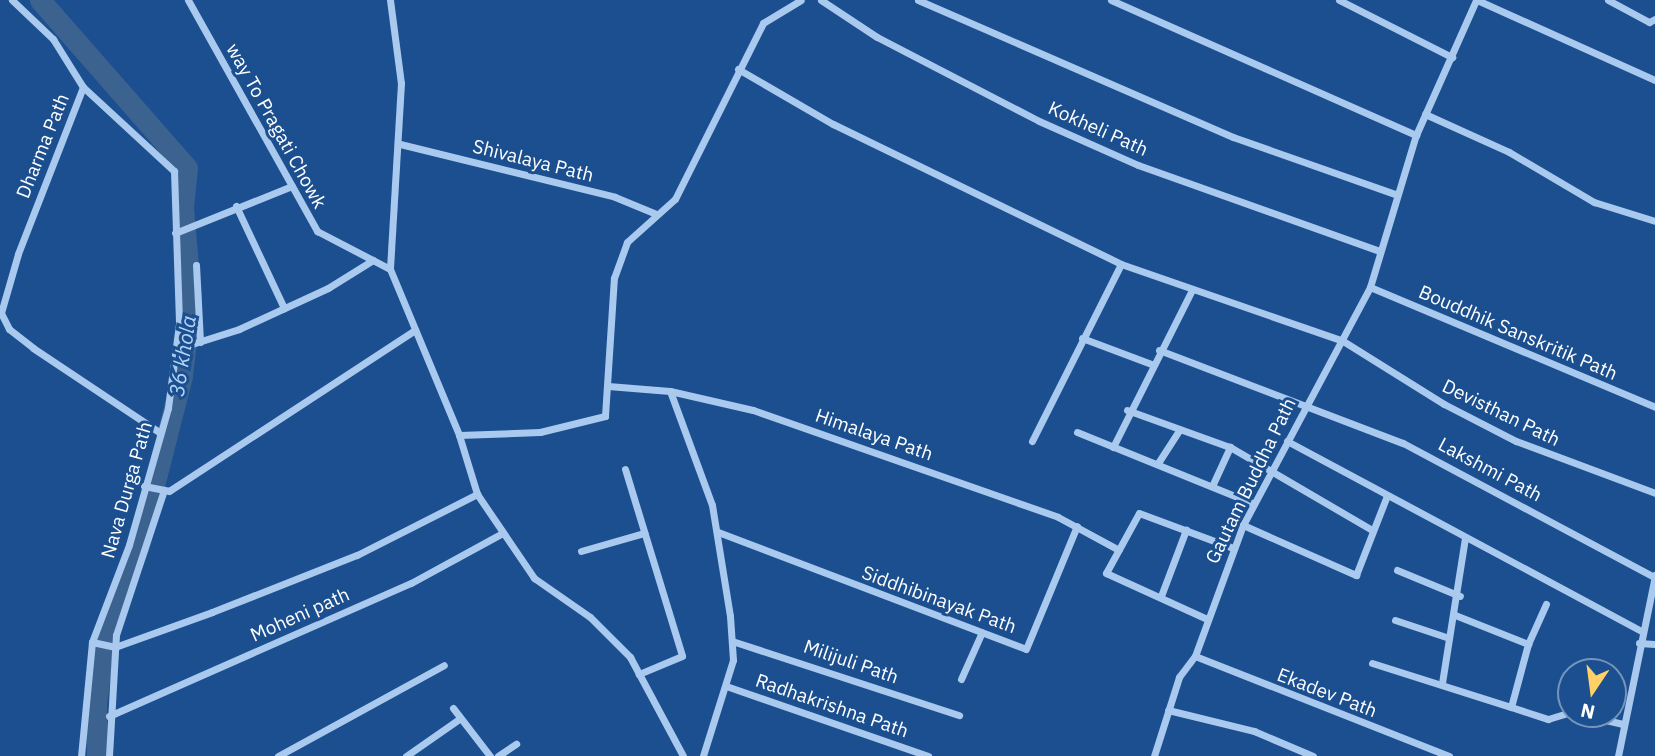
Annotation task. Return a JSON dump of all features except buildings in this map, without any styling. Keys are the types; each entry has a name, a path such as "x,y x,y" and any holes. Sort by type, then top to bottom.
{"street":[{"name":"Nava Durga Path","path":"12,0 53,39 83,87 174,171 176,349 168,408 129,545 92,642 82,756"},
{"name":"way To Pragati Chowk","path":"188,0 317,231 390,270"},
{"path":"390,0 401,83 400,144 390,270 459,435 477,494 501,534 534,578 590,617 639,674 683,756"},
{"path":"459,435 541,432 605,416 614,278 627,242 675,199 763,23 801,0"},
{"name":"Kokheli Path","path":"821,0 877,37 1040,121 1138,165 1378,251"},
{"path":"918,0 1233,137 1395,194"},
{"path":"1111,0 1416,135"},
{"path":"1339,0 1452,57"},
{"path":"1476,0 1655,80"},
{"name":"Gautam Buddha Path","path":"1154,756 1179,677 1195,656 1243,525 1370,287 1395,194 1416,135 1476,0"},
{"path":"1608,0 1649,23 1655,19"},
{"name":"Devisthan Path","path":"738,69 832,124 1121,264 1343,341 1444,404 1516,441 1655,493"},
{"name":"Dharma Path","path":"83,87 1,303 9,329 159,432"},
{"path":"1425,114 1509,152 1594,202 1655,221"},
{"name":"Shivalaya Path","path":"400,144 615,197 656,215"},
{"path":"175,233 236,206 292,186"},
{"path":"236,206 257,241 284,308"},
{"path":"176,349 284,308 373,260"},
{"path":"1032,441 1121,264"},
{"path":"196,265 200,342"},
{"name":"Bouddhik Sanskritik Path","path":"1370,287 1655,407"},
{"path":"1113,447 1126,410 1192,290"},
{"path":"109,756 109,716 115,647 126,596 163,493 415,330"},
{"path":"1082,338 1151,364"},
{"name":"Lakshmi Path","path":"1159,350 1306,404 1415,449 1654,575"},
{"name":"Himalaya Path","path":"608,386 670,391 753,410 1077,526 1119,550"},
{"path":"670,391 718,532 732,642 726,686 703,756"},
{"path":"1126,410 1230,447 1372,530"},
{"path":"1158,463 1180,429"},
{"path":"1077,432 1213,484 1254,504"},
{"path":"1287,441 1386,498 1641,631"},
{"path":"1213,484 1230,447"},
{"path":"625,470 681,656 639,674"},
{"path":"144,486 163,493"},
{"path":"92,642 115,647 357,555 477,494"},
{"path":"1243,525 1356,575 1386,498"},
{"path":"1207,619 1106,573 1139,513 1233,548"},
{"name":"Siddhibinayak Path","path":"718,532 1026,649 1077,526"},
{"path":"1161,596 1186,530"},
{"path":"581,551 644,533"},
{"name":"Moheni path","path":"109,716 411,583 501,534"},
{"path":"1442,683 1449,638 1460,596 1465,538"},
{"path":"1397,570 1460,596"},
{"path":"1627,710 1654,575"},
{"path":"1511,708 1528,644 1546,604"},
{"path":"1455,615 1528,644"},
{"path":"1395,620 1449,638"},
{"path":"961,679 982,632"},
{"name":"Milijuli Path","path":"732,642 959,715"},
{"path":"1639,643 1655,644"},
{"name":"Ekadev Path","path":"1195,656 1449,756"},
{"path":"1372,663 1433,686 1442,683 1548,719 1557,716"},
{"path":"278,756 444,665"},
{"name":"Radhakrishna Path","path":"726,686 928,756"},
{"path":"453,708 490,756"},
{"path":"1168,710 1254,731 1313,756"},
{"path":"406,756 459,719"},
{"path":"1618,756 1622,728"},
{"path":"498,756 516,744"}],"waterway":[{"name":"36 khola","path":"40,0 187,168 183,208 191,300 182,376 138,548 107,628 96,703 97,756"}]}
